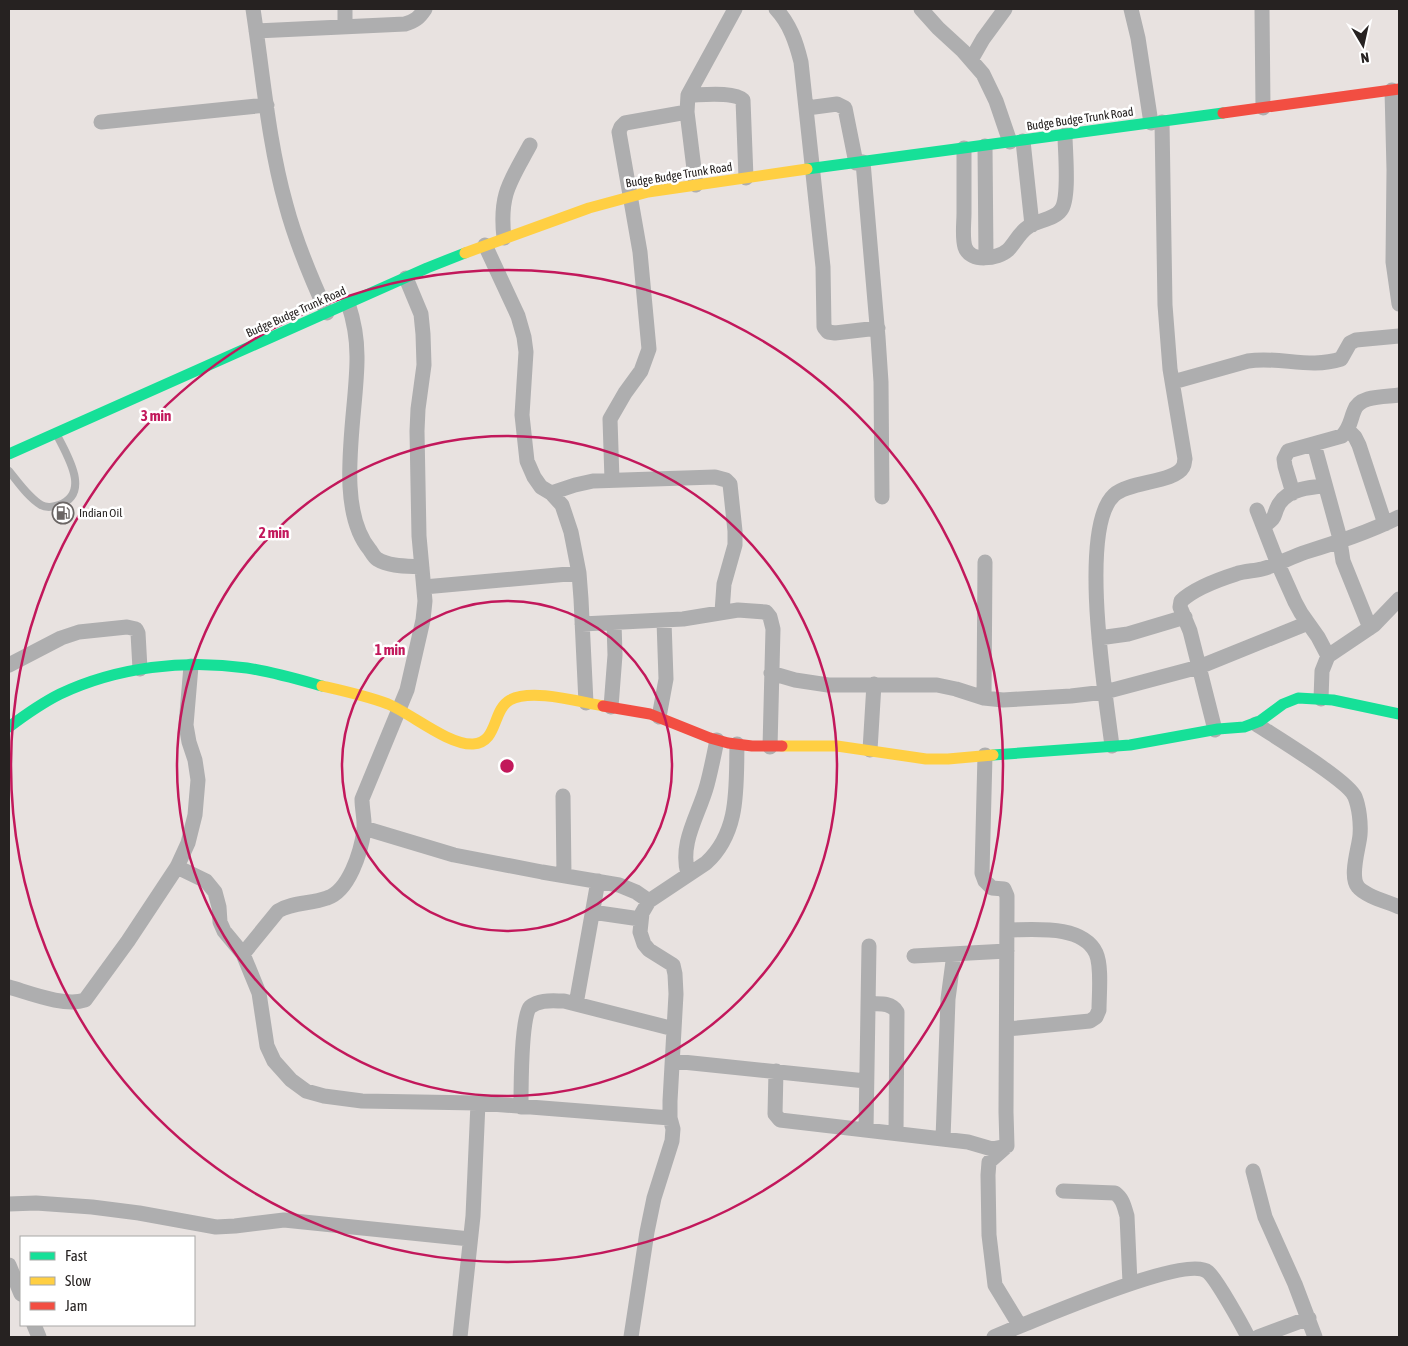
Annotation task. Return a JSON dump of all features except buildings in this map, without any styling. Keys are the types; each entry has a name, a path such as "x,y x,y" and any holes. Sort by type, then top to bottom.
{"street":[{"path":"253,9 273,145 286,204 301,252 327,313"},
{"path":"345,9 345,27"},
{"path":"256,31 405,24 414,22 425,9"},
{"path":"696,185 687,112 688,95 735,9"},
{"path":"776,9 795,39 801,62 814,169 823,267 824,327 828,332 836,333 878,328"},
{"path":"921,9 983,74 1017,141 1032,225"},
{"path":"971,60 983,39 1005,9"},
{"path":"1112,746 1096,618 1095,570 1100,527 1106,506 1114,494 1177,472 1183,467 1185,459 1173,382 1165,305 1156,123 1131,9"},
{"path":"1262,9 1263,108"},
{"path":"1396,90 1397,171 1393,262 1399,304"},
{"name":"Budge Budge Trunk Road","path":"9,454 348,303 485,245 589,208 630,197 746,178 1396,90"},
{"path":"688,95 731,95 739,96 743,100 746,178"},
{"path":"807,108 837,104 845,108 860,163 878,328 881,382 882,497"},
{"path":"101,122 267,105"},
{"path":"612,480 610,419 625,392 641,371 650,349 640,252 619,138 621,127 625,123 636,120 687,112"},
{"path":"964,148 965,248 970,255 976,258 997,256 1007,252 1027,228 1061,211 1064,204 1066,184 1065,135"},
{"path":"504,238 502,217 506,190 530,145"},
{"path":"985,146 986,257"},
{"path":"485,245 518,316 524,337 526,352 522,415 527,461 541,487 551,493 562,505 571,532 578,573 586,703"},
{"path":"243,954 278,911 285,907 328,898 339,891 347,880 361,844 364,828 362,799 400,709 410,680 423,620 424,587 419,536 417,431 424,365 421,314 406,278"},
{"path":"348,303 356,334 357,357 350,438 351,498 354,519 364,544 376,558 392,565 422,567"},
{"path":"1173,382 1261,359 1293,363 1334,361 1341,359 1350,343 1356,340 1399,336"},
{"path":"1294,493 1284,459 1288,451 1342,436 1348,430 1354,410 1363,400 1399,395"},
{"path":"1348,430 1360,445 1385,524"},
{"path":"1314,444 1335,517 1342,561 1370,628"},
{"path":"551,493 593,481 715,477 726,480 730,484 735,544 724,584 722,612"},
{"path":"1264,526 1274,519 1279,504 1294,493 1309,487 1326,486"},
{"path":"1257,510 1278,564 1301,613 1318,637 1328,656"},
{"path":"1215,730 1185,617 1180,607 1181,601 1186,596 1211,584 1237,574 1278,564 1305,552 1340,542 1385,524 1399,516"},
{"path":"984,698 985,562"},
{"path":"424,587 578,573"},
{"path":"1321,698 1322,671 1328,656 1370,628 1399,599"},
{"path":"582,624 664,621 722,612 752,610 766,612 770,617 773,629 770,747"},
{"path":"1099,638 1128,634 1185,617"},
{"path":"659,717 666,679 664,621"},
{"path":"611,707 615,655 614,623"},
{"path":"772,673 795,680 828,685 937,685 984,698 1003,700 1105,692 1199,667 1308,623"},
{"path":"9,665 61,638 79,632 127,627 136,629 138,634 140,669"},
{"path":"10,722 65,690 119,672 168,665 236,667 279,674 372,699 400,709 459,742 474,744 484,741 489,736 495,726 501,708 507,701 516,698 544,696 567,698 586,703 644,712 717,740 737,744 770,747 822,745 870,750 925,759 1144,743 1256,724 1285,702 1300,698 1321,698 1399,714"},
{"path":"9,987 66,1002 78,1003 85,1000 128,942 177,867 188,843 195,815 198,780 195,760 188,742 186,725 191,666"},
{"path":"870,750 874,684"},
{"path":"1256,724 1331,774 1355,796 1360,832 1354,881 1363,892 1399,907"},
{"path":"688,874 685,856 687,842 697,809 707,786 717,740"},
{"path":"631,1337 654,1198 672,1141 673,1129 670,1118 676,994 673,965 649,950 644,944 641,938 640,919 648,901 711,858 730,826 735,809 737,744"},
{"path":"985,755 982,873 985,881 992,888 1004,889 1007,896 1007,1146 990,1155"},
{"path":"563,796 564,876"},
{"path":"364,828 454,855 628,888 648,901"},
{"path":"177,867 206,881 215,892 222,926 243,954 259,993 267,1046 274,1061 290,1080 306,1092 362,1101 478,1103 670,1118"},
{"path":"576,1004 598,881"},
{"path":"592,912 640,919"},
{"path":"1007,930 1057,931 1082,938 1096,954 1099,982 1099,1010 1096,1017 1090,1021 1007,1029"},
{"path":"866,1130 869,946"},
{"path":"914,956 1007,951"},
{"path":"943,1139 948,999 954,954"},
{"path":"521,1107 524,1026 527,1012 530,1007 538,1002 548,1000 564,1001 674,1029"},
{"path":"869,1004 889,1005 894,1007 896,1012 896,1133"},
{"path":"672,1061 866,1081"},
{"path":"776,1071 775,1109 777,1118 780,1120 968,1142 990,1155"},
{"path":"460,1337 473,1216 478,1103"},
{"path":"990,1155 988,1175 989,1235 995,1285 1020,1326"},
{"path":"1253,1170 1265,1217 1309,1318 1315,1337"},
{"path":"1063,1191 1115,1193 1120,1196 1126,1216 1130,1282"},
{"path":"9,1204 36,1203 92,1207 139,1213 216,1227 284,1220 470,1239"},
{"path":"9,1265 20,1292"},
{"path":"994,1337 1130,1282 1191,1270 1208,1272 1248,1337"},
{"path":"1258,1337 1309,1318"}],"lane":[{"path":"9,472 29,495 41,505 51,507 66,502 74,491 75,478 73,469 56,433"}],"traffic: fast":[{"path":"807,169 1223,113"},
{"path":"9,454 427,268 465,253"},
{"path":"9,727 60,694 105,677 152,668 176,665 224,665 285,676 322,686"},
{"path":"993,755 1130,745 1218,729 1244,727 1260,721 1283,704 1298,698 1333,700 1399,714"}],"traffic: slow":[{"path":"465,253 589,208 648,192 807,169"},
{"path":"322,686 388,704 453,740 473,744 487,738 504,705 510,700 519,697 530,695 556,697 603,706"},
{"path":"782,746 837,746 926,759 993,755"}],"traffic: jam":[{"path":"1223,113 1399,89"},
{"path":"603,706 650,714 710,738 728,743 752,746 782,746"}],"place":[{"name":"Indian Oil","path":"63,513"}]}
